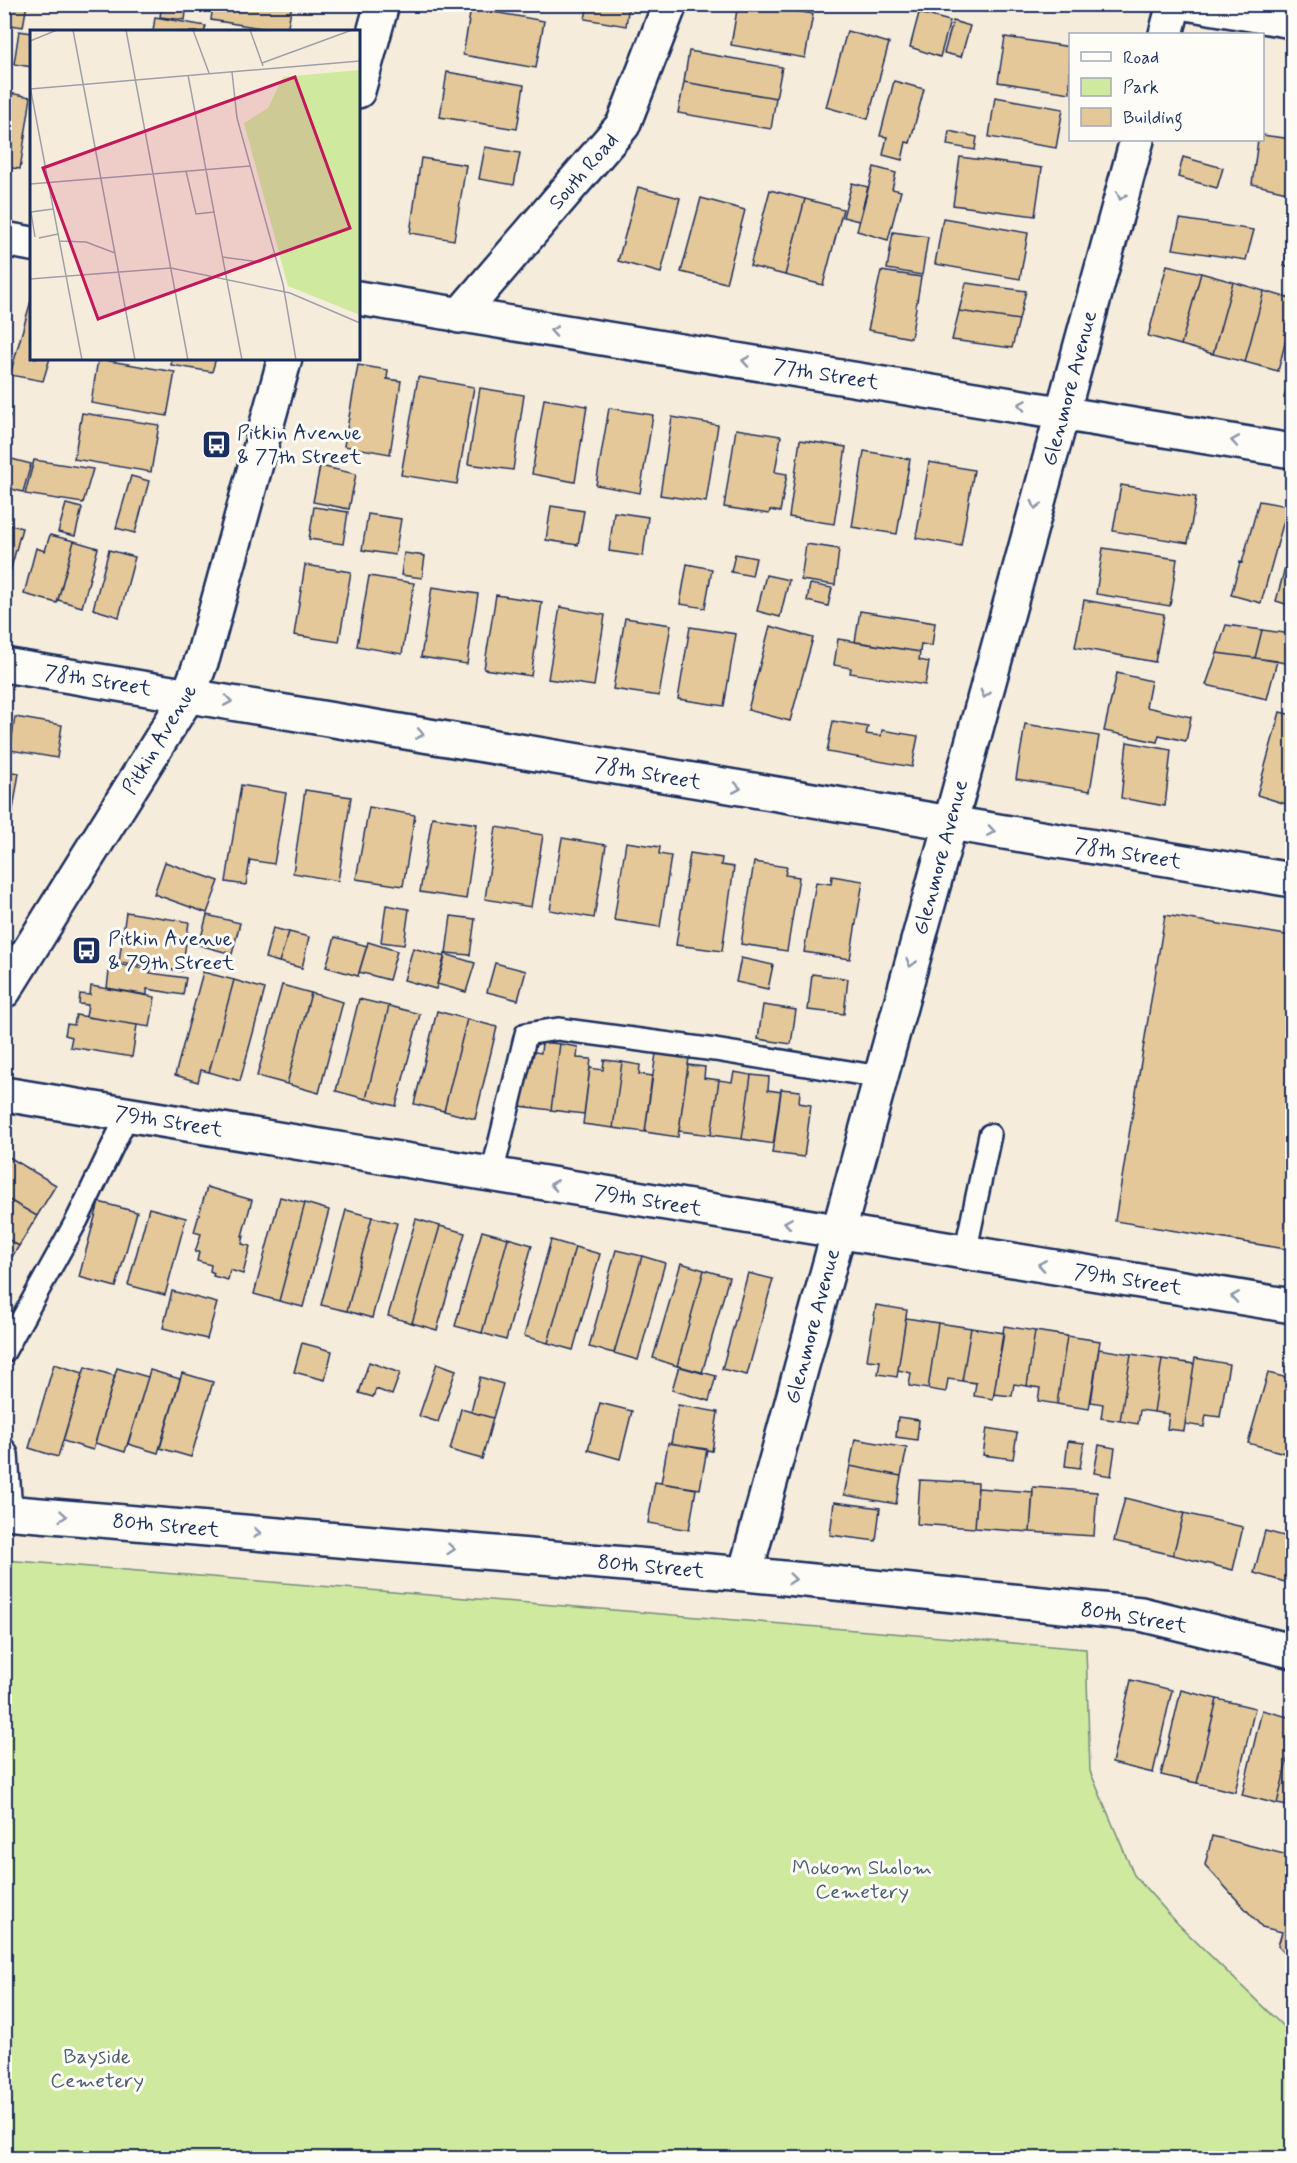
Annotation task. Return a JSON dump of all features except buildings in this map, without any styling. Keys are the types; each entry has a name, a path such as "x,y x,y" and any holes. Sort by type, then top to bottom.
{"street":[{"path":"360,84 382,4"},
{"name":"South Road","path":"459,316 623,125 670,4"},
{"path":"1166,33 1174,4"},
{"path":"1192,4 1293,21"},
{"name":"Glenmore Avenue","path":"745,1574 1137,141"},
{"path":"4,239 30,244"},
{"name":"77th Street","path":"360,298 1293,451"},
{"name":"Pitkin Avenue","path":"4,991 189,694 203,657 284,360"},
{"name":"78th Street","path":"4,665 189,694 1293,880"},
{"name":"79th Street","path":"4,1094 1293,1306"},
{"name":"80th Street","path":"8,1512 745,1574 1141,1614 1293,1651"}],"lane":[{"path":"492,1174 526,1034 558,1029 716,1050 880,1077"},
{"path":"4,1352 77,1220 128,1114"},
{"path":"965,1252 990,1135"},
{"path":"4,1449 7,1454 8,1512"}],"green space":[{"name":"Mokom Sholom Cemetery","path":"5,1560 1086,1649 1090,1771 1134,1875 1178,1924 1292,2035 1292,2158 5,2158"}],"place":[{"name":"Pitkin Avenue & 77th Street","path":"216,444"},
{"name":"Pitkin Avenue & 79th Street","path":"87,950"}],"park label":[{"name":"Bayside Cemetery","path":"97,2068"}]}
